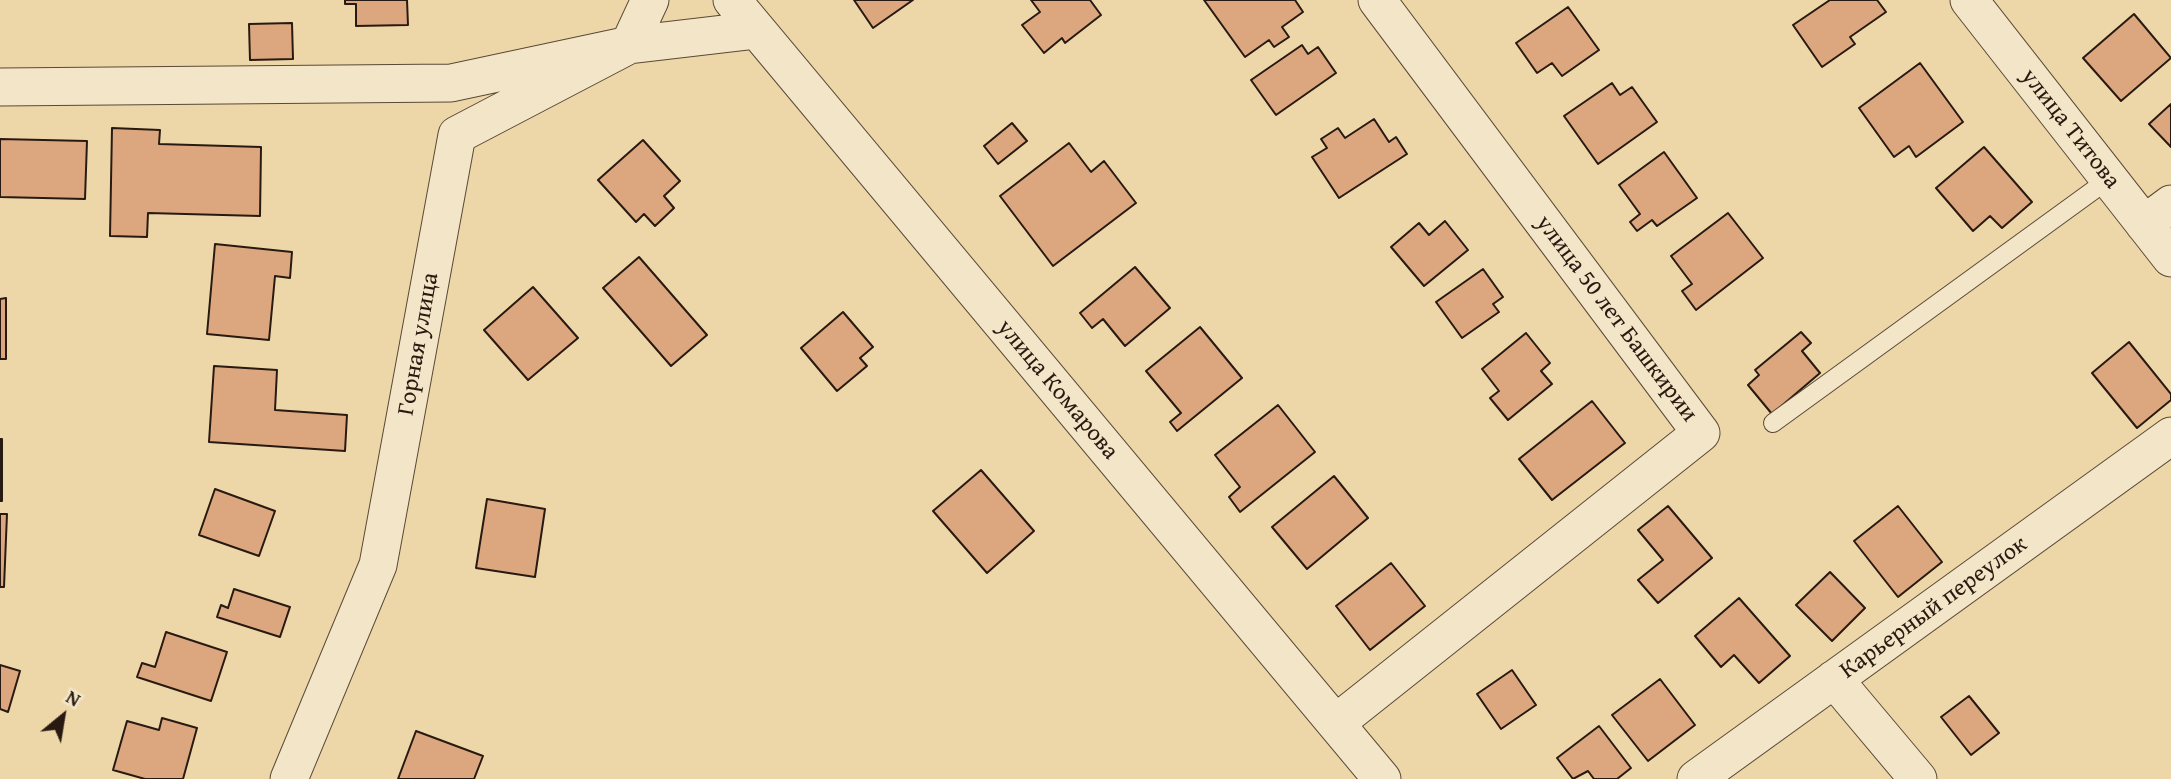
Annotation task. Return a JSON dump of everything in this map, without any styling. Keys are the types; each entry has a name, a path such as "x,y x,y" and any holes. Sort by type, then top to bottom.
{"street":[{"path":"629,45 650,0"},
{"name":"улица Комарова","path":"732,0 1382,779"},
{"name":"улица 50 лет Башкирии","path":"1336,723 1701,433 1377,0"},
{"name":"улица Титова","path":"1969,0 2109,179 2158,214 2171,258"},
{"path":"0,88 451,82 629,45 757,30"},
{"name":"Горная улица","path":"289,779 378,565 457,135 629,45"},
{"name":"Карьерный переулок","path":"1696,779 2171,436"},
{"path":"1834,679 1918,779"}],"lane":[{"path":"1773,423 2109,179"}],"building":[{"path":"345,0 407,0 408,25 356,26 356,4 345,4"},
{"path":"854,0 913,0 873,28"},
{"path":"1031,0 1090,0 1101,15 1065,43 1062,38 1044,53 1022,25 1040,12"},
{"path":"1204,0 1295,0 1303,12 1282,27 1289,37 1274,47 1269,40 1245,57"},
{"path":"1830,0 1877,0 1886,12 1850,37 1855,44 1822,67 1793,25"},
{"path":"1568,7 1599,50 1562,76 1552,63 1537,73 1516,43"},
{"path":"2134,14 2171,58 2121,101 2083,58"},
{"path":"292,23 293,59 250,60 249,24"},
{"path":"1302,45 1308,54 1318,47 1336,73 1276,115 1251,80"},
{"path":"1920,63 1963,122 1916,157 1909,146 1894,157 1859,108"},
{"path":"1612,83 1620,95 1632,87 1657,122 1598,164 1564,116"},
{"path":"2171,104 2171,147 2149,124"},
{"path":"1374,119 1389,142 1396,137 1407,154 1339,198 1312,157 1327,148 1321,139 1338,128 1345,138"},
{"path":"1012,123 1027,141 998,164 984,146"},
{"path":"112,128 160,130 159,144 261,147 260,216 148,213 147,237 110,236"},
{"path":"0,139 87,141 85,199 0,197"},
{"path":"643,140 680,181 664,196 674,208 655,226 644,214 636,222 598,180"},
{"path":"1069,143 1091,172 1104,161 1136,203 1053,266 1000,196"},
{"path":"1984,147 2032,202 2002,228 1990,216 1973,231 1936,188"},
{"path":"1664,152 1697,198 1657,226 1652,220 1637,231 1630,222 1640,214 1619,185"},
{"path":"1728,213 1763,258 1696,310 1682,291 1692,284 1671,256"},
{"path":"1445,221 1468,250 1424,286 1391,247 1419,223 1429,235"},
{"path":"215,244 292,252 290,278 275,276 269,340 207,334"},
{"path":"639,257 707,335 671,366 603,288"},
{"path":"1135,267 1170,308 1125,346 1103,319 1092,328 1080,313"},
{"path":"1483,269 1503,297 1493,304 1499,312 1462,338 1436,302"},
{"path":"533,287 578,338 528,380 484,330"},
{"path":"6,298 6,359 0,359 0,299"},
{"path":"843,312 873,347 860,358 867,366 837,391 801,348"},
{"path":"1200,327 1242,378 1177,431 1170,422 1181,413 1146,371"},
{"path":"1801,332 1811,343 1802,351 1820,373 1772,414 1748,385 1759,375 1755,370"},
{"path":"1526,333 1550,363 1541,371 1552,384 1508,420 1490,398 1499,391 1482,369"},
{"path":"2129,342 2171,394 2171,400 2137,428 2092,373"},
{"path":"214,366 277,370 275,410 347,415 345,451 209,442"},
{"path":"1592,401 1625,443 1552,500 1519,459"},
{"path":"1278,405 1315,452 1240,512 1229,497 1240,487 1215,455"},
{"path":"2,439 2,501 0,501"},
{"path":"981,470 1034,531 987,573 933,511"},
{"path":"1334,476 1368,518 1307,569 1272,527"},
{"path":"215,489 275,511 259,556 199,535"},
{"path":"487,499 545,509 535,577 476,568"},
{"path":"1668,506 1712,558 1658,603 1638,580 1663,560 1638,530"},
{"path":"1898,506 1942,562 1898,597 1854,541"},
{"path":"0,514 7,514 4,587 0,587"},
{"path":"1391,563 1425,606 1370,650 1336,606"},
{"path":"1830,572 1865,608 1832,641 1796,605"},
{"path":"234,589 290,607 280,637 217,617 221,605 228,608"},
{"path":"1739,598 1790,656 1759,683 1734,655 1721,667 1695,636"},
{"path":"166,632 227,652 211,701 137,677 142,663 155,667"},
{"path":"0,665 20,671 8,712 0,709"},
{"path":"1512,670 1536,705 1501,729 1477,694"},
{"path":"1660,679 1695,725 1648,761 1612,715"},
{"path":"1969,696 1999,733 1971,755 1941,717"},
{"path":"162,718 197,728 183,779 145,779 113,770 127,721 159,730"},
{"path":"1599,726 1631,768 1617,779 1594,779 1588,771 1573,779 1557,758"},
{"path":"416,731 483,756 474,779 398,779"}]}
